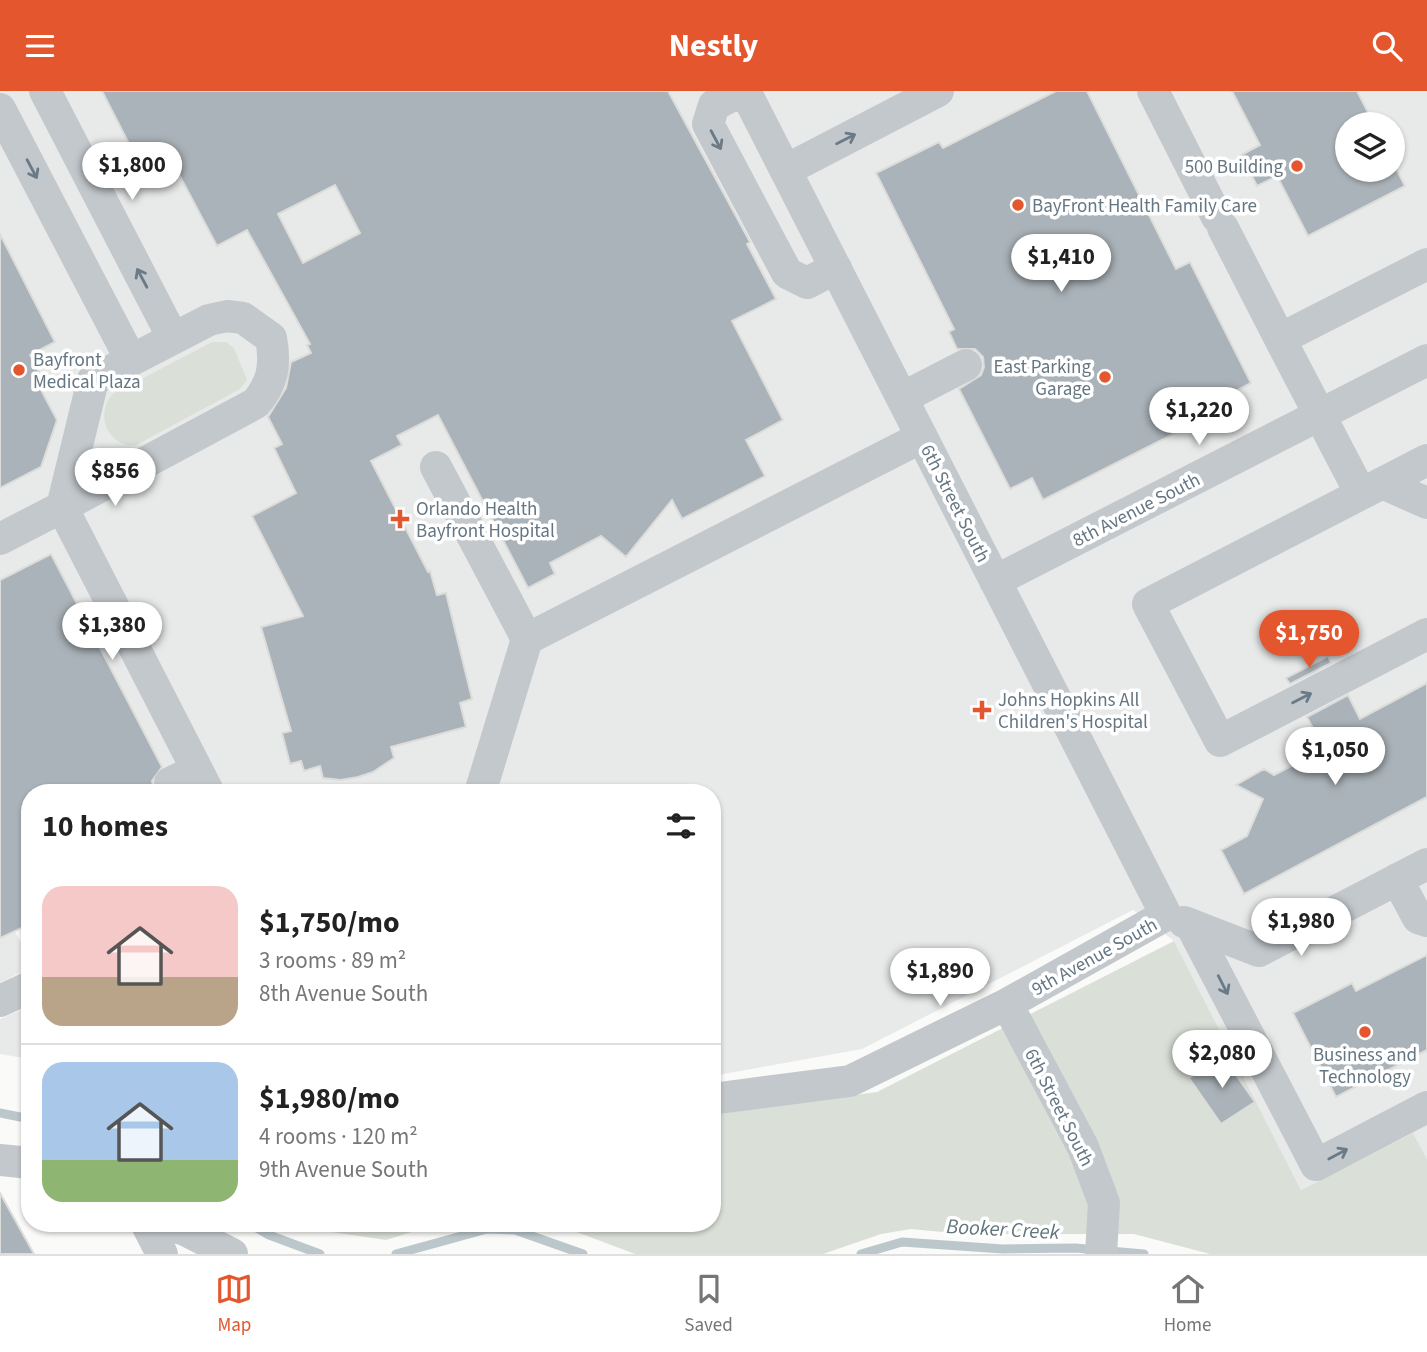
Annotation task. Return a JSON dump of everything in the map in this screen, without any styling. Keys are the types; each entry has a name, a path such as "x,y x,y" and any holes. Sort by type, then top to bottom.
{"street":[{"path":"45,91 173,338"},
{"path":"743,91 714,105 708,124 787,273 807,283 836,268"},
{"name":"6th Street South","path":"743,91 786,170 995,581 1316,1165 1427,1107"},
{"path":"786,170 938,91"},
{"path":"1153,91 1319,415 1372,489 1427,503"},
{"path":"0,109 131,360"},
{"path":"1280,339 1427,264"},
{"path":"0,539 62,507 256,403 267,389 273,364 271,338 251,322 227,316 209,320 93,380 62,507 192,782"},
{"name":"8th Avenue South","path":"995,581 1427,360"},
{"path":"483,784 527,639 912,416 963,377"},
{"path":"1427,460 1148,604 1220,741 1427,633"},
{"path":"436,467 527,639"},
{"path":"1179,920 1259,951 1427,864"},
{"path":"1397,879 1418,918 1427,921"},
{"name":"9th Avenue South","path":"721,1098 850,1081 1179,920"},
{"path":"0,1001 21,991"},
{"name":"6th Street South","path":"1007,1004 1083,1147 1104,1203 1102,1241"},
{"path":"0,1160 21,1162"},
{"path":"151,1232 162,1254"},
{"path":"190,1232 232,1254"}],"shaded area":[{"path":"0,91 1427,91 1427,1159 1413,1133 1301,1190 1174,941 1133,910 862,1049 721,1074 721,784 21,784 21,916 0,877"},
{"path":"212,342 226,342 234,348 247,380 240,389 136,445 118,441 111,435 105,420 105,411 113,394"},
{"path":"0,904 21,942 21,972 0,983"},
{"path":"1174,941 1301,1190 1413,1133 1427,1159 1427,1254 1210,1254 1134,1234 963,1234 911,1229 881,1234 823,1254 635,1254 577,1232 721,1232 721,1114 877,1092"},
{"path":"21,1010 21,1058 0,1054 0,1019"},
{"path":"332,1232 411,1232 386,1240"}],"building":[{"path":"102,91 668,91 750,242 747,244 776,299 732,321 783,420 746,440 765,476 682,519 672,500 626,557 601,536 550,563 555,574 528,588 438,415 397,436 402,445 371,461 428,572 430,571 437,595 446,593 472,699 460,703 466,727 391,747 394,758 373,772 358,777 341,780 323,778 320,766 304,771 301,761 290,764 282,733 291,731 261,627 303,616 252,516 296,493 274,448 282,444 268,417 286,388 291,362 311,353 307,345 310,344 247,230 217,246 173,163 146,177","holes":["335,185 360,233 303,263 278,214"]},
{"path":"1056,91 1087,91 1176,269 1190,262 1251,383 1232,393 1237,402 1043,500 1032,478 1010,489 959,389 981,375 983,357 975,349 957,349 949,332 954,329 876,173 939,142 943,148"},
{"name":"500 Building","path":"1232,91 1357,91 1368,112 1335,112 1335,182 1403,182 1405,186 1308,236 1277,176 1257,186 1241,155 1260,145"},
{"name":"Bayfront Medical Plaza","path":"0,234 55,342 30,355 46,385 40,388 57,420 41,467 0,488"},
{"path":"51,554 162,767 153,784 21,784 21,928 0,938 0,580"},
{"path":"1328,656 1331,663 1290,684 1286,678"},
{"path":"1427,683 1427,797 1244,894 1221,850 1247,836 1263,799 1236,785 1264,769 1274,775 1324,749 1307,717 1348,695 1360,719"},
{"name":"Business and Technology","path":"1427,955 1427,1050 1336,1097 1293,1013 1352,983 1356,991"},
{"path":"1222,1055 1255,1102 1221,1124 1189,1078"},
{"path":"0,1193 34,1254 0,1254"}],"waterway":[{"name":"Booker Creek","path":"0,1113 21,1117"},
{"name":"Booker Creek","path":"264,1232 320,1254"},
{"name":"Booker Creek","path":"396,1254 476,1232"},
{"name":"Booker Creek","path":"521,1232 583,1254"},
{"name":"Booker Creek","path":"861,1254 902,1242 1003,1249 1075,1248 1144,1254"}],"place":[{"name":"500 Building","path":"1297,166"},
{"name":"BayFront Health Family Care","path":"1018,205"},
{"name":"Bayfront Medical Plaza","path":"19,370"},
{"name":"East Parking Garage","path":"1105,377"},
{"name":"Orlando Health Bayfront Hospital","path":"400,519"},
{"name":"Johns Hopkins All Children's Hospital","path":"982,710"},
{"name":"Business and Technology","path":"1365,1032"}]}
